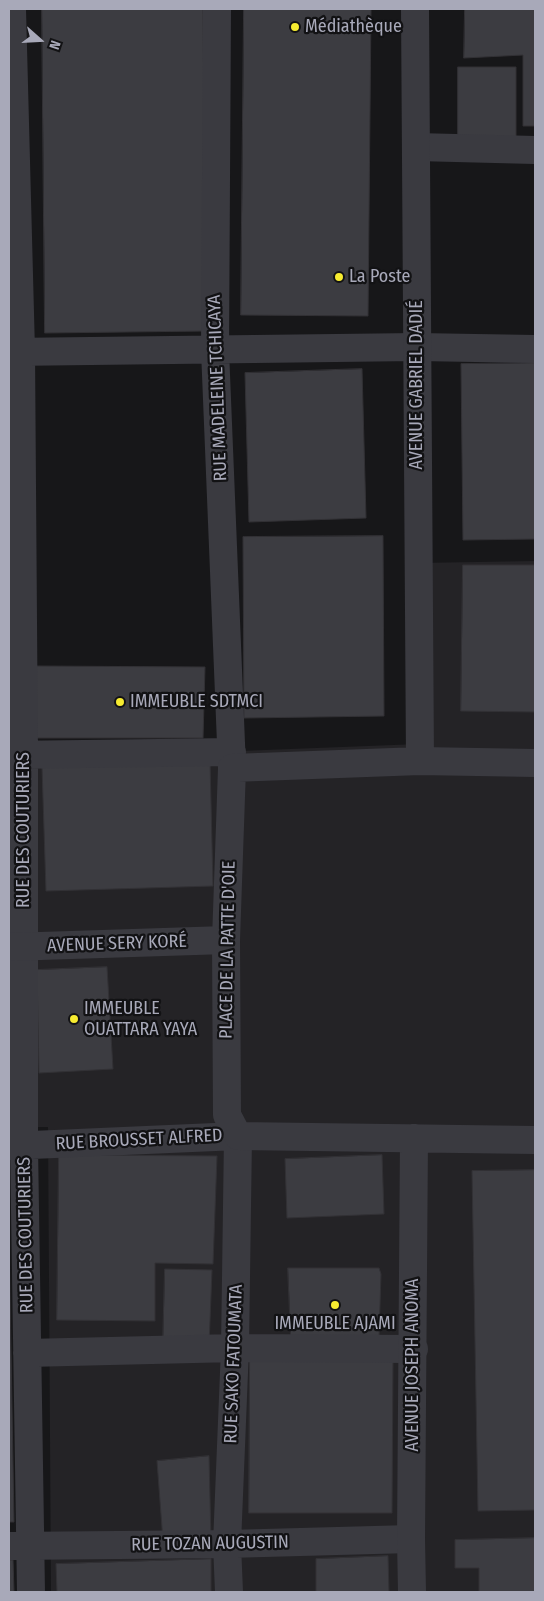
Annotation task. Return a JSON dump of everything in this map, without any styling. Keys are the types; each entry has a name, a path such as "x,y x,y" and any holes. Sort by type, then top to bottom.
{"street":[{"name":"RUE DES COUTURIERS","path":"12,9 15,352 16,1146 28,1353 20,1546 31,1592"},
{"name":"RUE MADELEINE TCHICAYA","path":"217,9 214,350 232,760"},
{"name":"AVENUE GABRIEL DADIÉ","path":"415,9 420,761"},
{"path":"416,146 535,150"},
{"path":"15,352 417,347 535,349"},
{"path":"16,755 232,760 535,763"},
{"name":"PLACE DE LA PATTE D'OIE","path":"232,760 226,940 227,1115 238,1136"},
{"name":"AVENUE SERY KORÉ","path":"16,947 226,940"},
{"path":"238,1136 535,1140"},
{"name":"RUE BROUSSET ALFRED","path":"16,1146 238,1136"},
{"name":"RUE SAKO FATOUMATA","path":"229,1592 227,1544 235,1348 238,1136"},
{"name":"AVENUE JOSEPH ANOMA","path":"412,1592 414,1138"},
{"path":"28,1353 235,1348 414,1349"},
{"name":"RUE TOZAN AUGUSTIN","path":"20,1546 227,1544 411,1539"}],"shaded area":[{"path":"535,561 535,1592 51,1592 48,1127 9,1127 9,753 239,751 419,744 417,563"}],"building":[{"path":"42,9 203,9 206,331 45,333"},
{"path":"244,9 371,9 368,316 241,315"},
{"path":"465,9 535,9 535,126 523,126 523,55 464,58"},
{"path":"458,67 516,67 516,142 458,143"},
{"path":"535,363 535,539 463,540 461,364"},
{"path":"362,369 366,518 249,522 245,373"},
{"path":"383,536 384,716 244,718 243,537"},
{"path":"463,565 535,565 535,712 461,711"},
{"name":"IMMEUBLE SDTMCI","path":"34,666 205,667 203,738 37,738"},
{"path":"210,762 213,886 46,891 42,767"},
{"path":"9,807 11,845 9,845"},
{"path":"9,859 10,935 9,935"},
{"name":"IMMEUBLE OUATTARA YAYA","path":"107,967 113,1069 39,1073 37,970"},
{"path":"59,1155 217,1156 213,1264 155,1263 155,1321 57,1320"},
{"path":"382,1155 384,1214 287,1218 285,1159"},
{"path":"535,1170 535,1510 478,1511 472,1171"},
{"path":"9,1237 14,1522 9,1522"},
{"name":"IMMEUBLE AJAMI","path":"288,1268 379,1268 381,1274 379,1336 291,1337"},
{"path":"165,1269 212,1270 209,1346 163,1345"},
{"path":"250,1357 393,1357 392,1513 249,1513"},
{"path":"209,1456 211,1541 163,1541 157,1461"},
{"path":"535,1538 535,1592 479,1592 479,1568 455,1568 455,1540"},
{"path":"388,1556 389,1592 316,1592 316,1559"},
{"path":"211,1559 211,1592 57,1592 56,1564"},
{"path":"9,1560 13,1560 14,1592 9,1592"}],"place":[{"name":"Médiathèque","path":"295,27"},
{"name":"La Poste","path":"339,277"},
{"name":"IMMEUBLE SDTMCI","path":"120,702"},
{"name":"IMMEUBLE OUATTARA YAYA","path":"74,1019"},
{"name":"IMMEUBLE AJAMI","path":"335,1305"}]}
